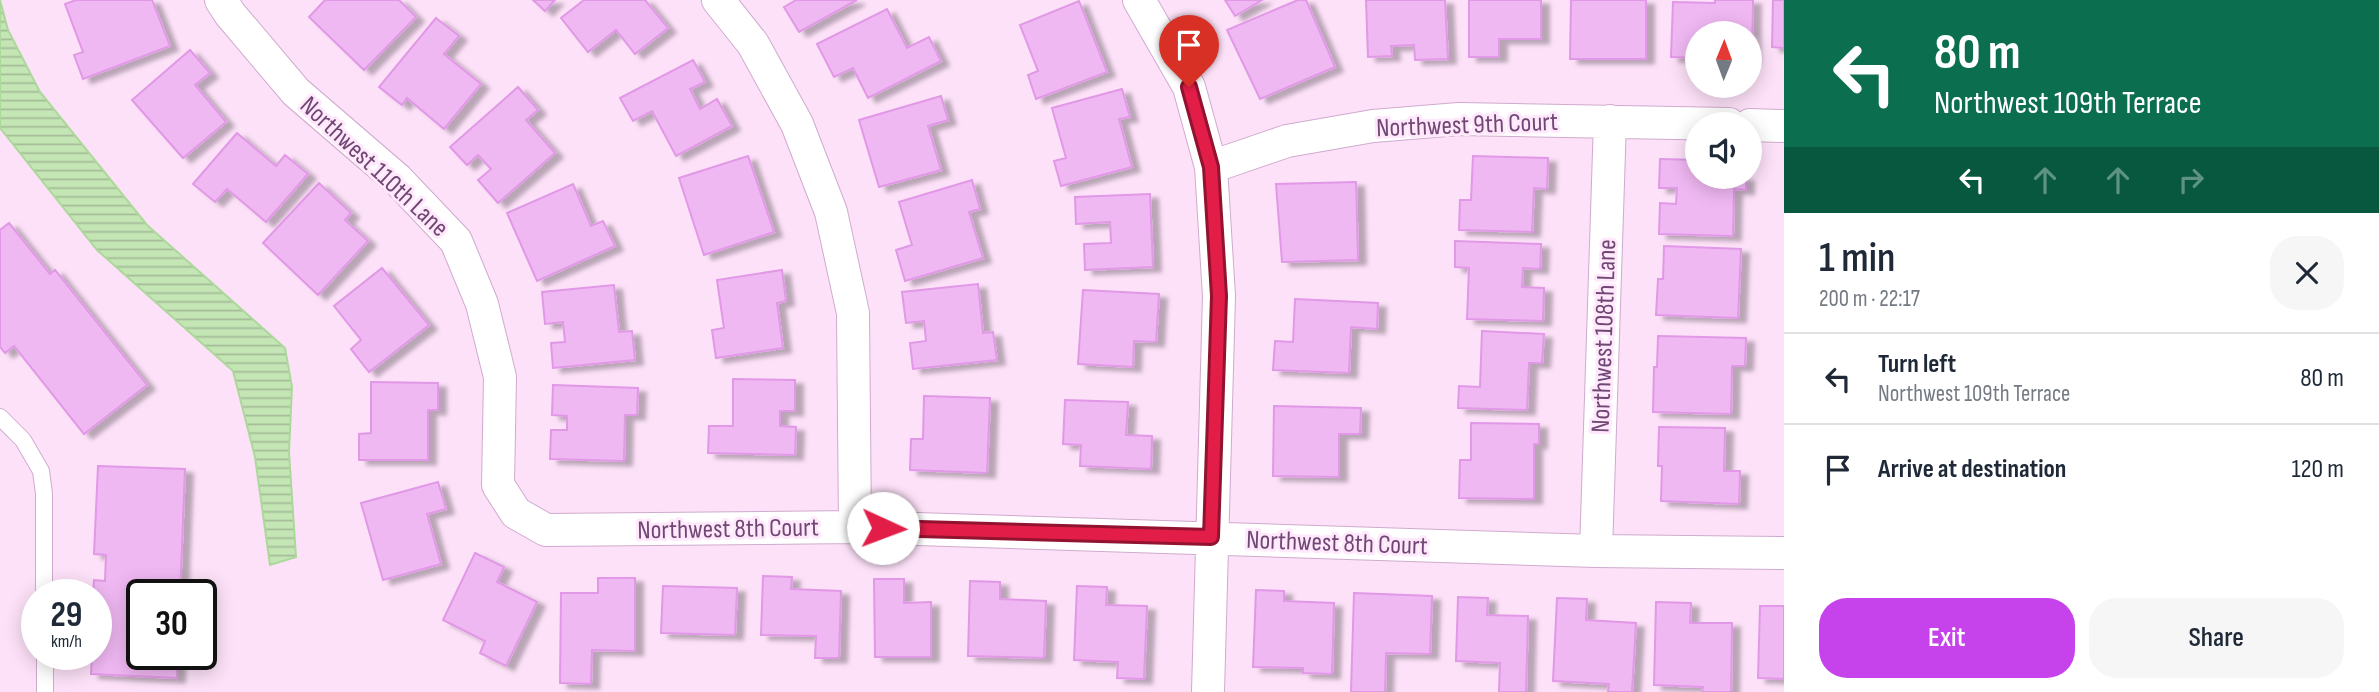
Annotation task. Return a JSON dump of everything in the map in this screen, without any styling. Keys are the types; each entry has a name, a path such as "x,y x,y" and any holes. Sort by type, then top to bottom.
{"street":[{"name":"Northwest 110th Lane","path":"221,0 296,93 397,180 456,241 482,304 500,377 498,485 516,513"},
{"path":"718,0 753,44 797,124 831,212 853,313 855,527"},
{"path":"1139,0 1189,87 1211,167 1219,296 1208,692"},
{"name":"Northwest 9th Court","path":"1211,167 1287,141 1373,126 1459,119 1685,123"},
{"name":"Northwest 108th Lane","path":"1596,551 1610,121"},
{"path":"1762,125 1784,125"},
{"name":"Northwest 8th Court","path":"516,513 546,530 855,527 1596,551 1784,553"}],"lane":[{"path":"0,417 23,440 41,471 44,494 44,579"},
{"path":"45,670 45,692"}],"shaded area":[{"path":"0,0 8,30 40,92 147,225 285,348 292,387 289,452 296,557 270,565 255,457 233,371 97,250 0,128"}],"building":[{"path":"76,0 152,0 170,46 83,79 74,55 83,52 65,4"},
{"path":"325,0 399,0 416,17 364,70 309,17"},
{"path":"533,0 555,0 545,11"},
{"path":"584,0 645,0 668,28 635,54 616,30 588,52 561,18"},
{"path":"796,0 857,0 799,32 784,7"},
{"path":"1225,0 1262,0 1235,16"},
{"path":"1298,0 1306,0 1335,67 1260,99 1227,30"},
{"path":"1366,0 1445,0 1448,59 1415,60 1414,45 1391,46 1392,56 1368,57"},
{"path":"1469,0 1541,0 1541,39 1499,39 1499,57 1469,57"},
{"path":"1571,0 1646,0 1646,59 1570,59"},
{"path":"1715,0 1753,0 1753,21 1685,21 1685,58 1671,57 1673,2 1715,3"},
{"path":"1773,0 1784,0 1784,48 1772,47"},
{"path":"1079,1 1107,72 1036,99 1028,75 1038,71 1020,25"},
{"path":"887,9 907,48 929,37 941,61 868,98 853,68 834,77 817,44"},
{"path":"436,18 459,36 444,54 481,84 444,129 407,98 402,105 379,87"},
{"path":"190,50 210,73 195,85 226,122 183,158 132,100"},
{"path":"693,60 705,82 690,89 700,109 717,99 732,126 676,156 652,111 633,121 620,98"},
{"path":"518,87 538,110 526,120 555,153 498,203 478,180 491,169 478,155 467,165 450,147"},
{"path":"1122,89 1130,117 1119,119 1132,167 1061,186 1054,161 1066,158 1052,108"},
{"path":"941,96 948,120 928,126 941,170 879,187 859,120"},
{"path":"237,133 276,166 285,155 308,174 266,222 227,189 215,202 193,184"},
{"path":"748,156 774,232 704,255 679,178"},
{"path":"1473,156 1548,158 1547,189 1534,188 1532,232 1459,230 1460,200 1471,200"},
{"path":"1660,159 1685,160 1685,189 1734,189 1733,236 1659,234 1660,203 1676,204 1677,188 1659,188"},
{"path":"972,180 980,209 969,212 983,258 905,281 896,250 912,245 899,202"},
{"path":"1356,182 1358,260 1282,262 1276,184"},
{"path":"319,183 351,213 345,220 368,241 318,295 263,243"},
{"path":"573,184 591,226 603,221 615,246 537,281 507,213"},
{"path":"1150,194 1153,267 1085,270 1084,244 1111,243 1110,222 1076,224 1075,197"},
{"path":"9,223 50,274 55,270 147,385 84,434 14,346 5,353 0,347 0,230"},
{"path":"1455,241 1541,244 1540,269 1523,268 1522,287 1544,288 1543,321 1467,319 1469,268 1455,267"},
{"path":"1664,246 1741,249 1738,318 1656,315 1658,279 1663,279"},
{"path":"382,268 429,325 369,372 351,349 361,340 334,306"},
{"path":"782,270 786,301 777,303 783,348 716,358 712,330 724,328 717,280"},
{"path":"978,284 983,333 993,332 997,360 913,369 910,343 926,341 924,321 906,323 902,292"},
{"path":"614,285 619,332 632,331 635,360 553,368 551,343 565,342 563,322 545,324 542,292"},
{"path":"1083,290 1159,294 1156,342 1134,341 1133,367 1078,364"},
{"path":"1295,299 1378,303 1377,329 1351,327 1349,373 1273,370 1275,341 1293,342"},
{"path":"1482,331 1544,334 1542,363 1529,363 1527,410 1458,408 1459,386 1480,387"},
{"path":"1658,336 1746,338 1745,366 1732,366 1731,414 1653,412"},
{"path":"733,379 795,380 795,411 780,411 780,426 796,427 795,455 708,453 709,426 733,426"},
{"path":"371,382 438,383 438,410 428,410 428,460 359,460 359,434 371,433"},
{"path":"553,385 638,388 637,415 625,415 624,461 550,459 551,430 567,430 567,416 552,415"},
{"path":"924,396 990,398 987,473 910,470 911,439 923,439"},
{"path":"1065,400 1128,402 1126,435 1152,436 1151,469 1080,466 1081,445 1063,444"},
{"path":"1274,406 1361,408 1360,434 1339,434 1339,477 1273,476"},
{"path":"1471,423 1539,424 1539,444 1534,444 1534,499 1459,498 1460,460 1471,460"},
{"path":"1659,427 1725,428 1724,471 1740,471 1739,504 1661,501"},
{"path":"98,466 185,469 181,579 126,579 126,670 177,670 177,678 91,674 91,670 112,670 112,579 105,579 106,555 94,554"},
{"path":"438,482 446,509 427,514 441,564 383,580 361,503"},
{"path":"475,553 504,567 497,582 537,602 506,666 480,653 485,641 443,620"},
{"path":"763,576 792,577 791,589 841,591 839,658 815,658 816,636 761,635"},
{"path":"598,578 635,578 635,651 592,650 591,684 560,683 561,593 598,593"},
{"path":"874,579 904,579 904,603 931,602 931,657 875,657"},
{"path":"970,581 1000,582 1000,599 1046,601 1044,658 968,656"},
{"path":"663,586 737,588 735,635 661,633"},
{"path":"1077,586 1107,587 1106,605 1147,606 1144,679 1117,678 1118,662 1074,660"},
{"path":"1256,590 1284,591 1284,601 1334,603 1332,674 1303,673 1303,668 1253,667"},
{"path":"1354,593 1432,596 1430,654 1386,653 1385,692 1351,692"},
{"path":"1458,597 1488,598 1487,615 1528,616 1526,692 1499,692 1500,663 1456,661"},
{"path":"1557,598 1587,599 1586,620 1636,623 1632,692 1608,692 1609,684 1553,681"},
{"path":"1656,602 1691,603 1690,623 1732,623 1731,692 1702,692 1703,687 1654,685"},
{"path":"1760,606 1784,606 1784,679 1758,678"}],"route":[{"path":"883,528 1211,537 1219,296 1211,167 1189,87"}]}
